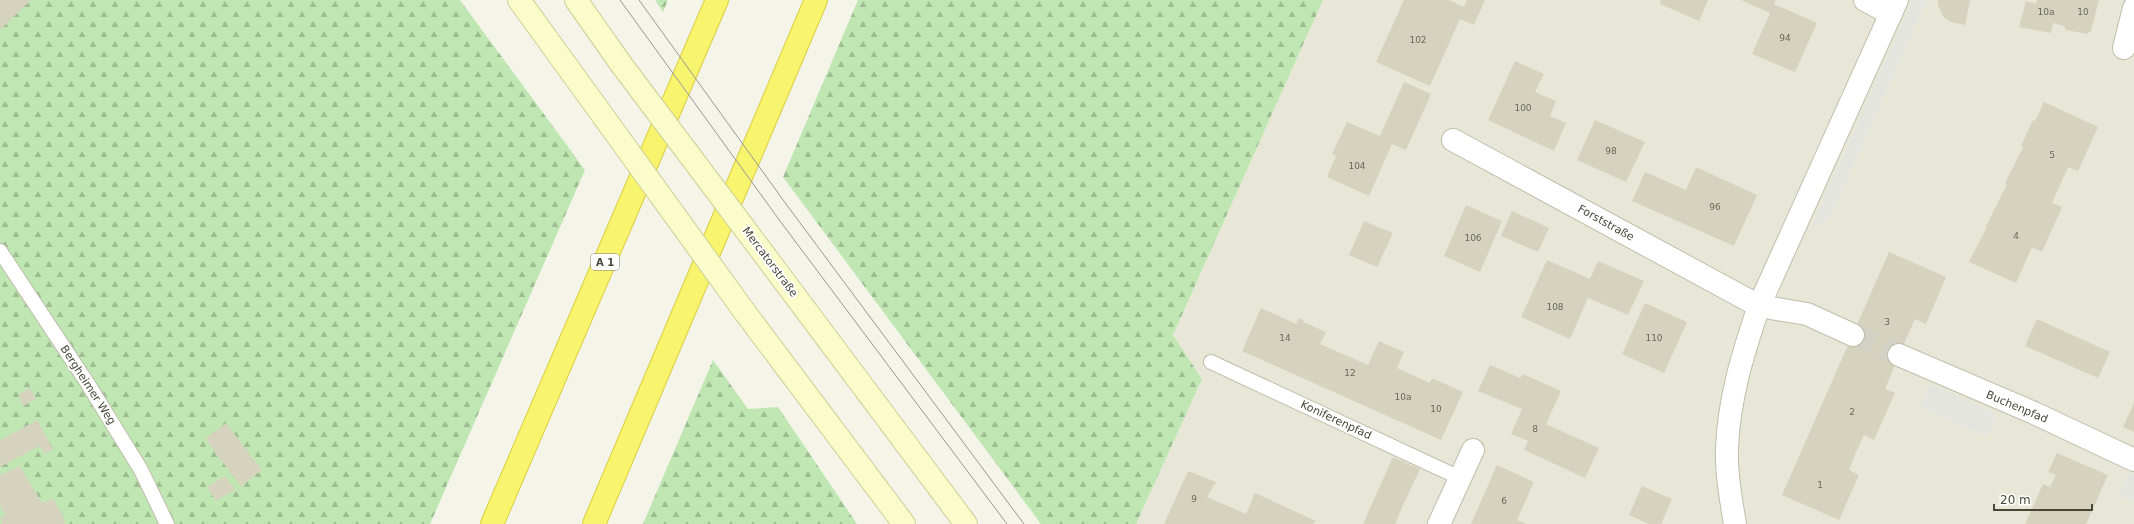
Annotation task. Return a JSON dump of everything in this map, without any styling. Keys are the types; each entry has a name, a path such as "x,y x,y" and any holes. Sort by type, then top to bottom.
{"highway":[{"name":"A 1","path":"492,524 717,0"},
{"path":"594,524 816,0"}],"main road":[{"path":"519,0 744,311 904,524"},
{"name":"Mercatorstraße","path":"576,0 621,64 966,524"}],"street":[{"path":"1735,524 1727,450 1729,423 1738,371 1759,306 1894,7 1865,0"},
{"path":"2124,48 2134,8"},
{"name":"Forststraße","path":"1453,140 1759,306"},
{"path":"1759,306 1807,314 1853,335"},
{"name":"Buchenpfad","path":"1899,355 2034,413 2134,460"},
{"path":"1439,524 1473,450"}],"lane":[{"name":"Bergheimer Weg","path":"0,251 88,384 141,470 167,524"},
{"name":"Koniferenpfad","path":"1212,362 1460,478"}],"shaded area":[{"path":"1323,0 2134,0 2134,524 1136,524 1202,379 1173,335"},
{"path":"1913,0 1927,0 1829,220 1812,226"},
{"path":"1930,384 1998,415 1987,437 1920,407"},
{"path":"2129,473 2134,475 2134,502 2118,495"}],"green space":[{"path":"0,0 460,0 585,170 430,524 0,524"},
{"path":"655,0 668,0 663,12"},
{"path":"858,0 1323,0 1173,335 1202,379 1136,524 1041,524 783,177"},
{"path":"713,360 748,409 778,407 857,524 643,524"}],"building":[{"path":"0,0 31,0 0,30"},
{"path":"1404,0 1449,0 1464,7 1467,0 1485,0 1474,25 1460,19 1430,86 1376,62"},
{"path":"1661,0 1708,0 1699,21 1660,4"},
{"path":"1741,0 1776,0 1774,4 1817,23 1795,72 1752,54 1770,13"},
{"path":"1938,0 1970,0 1965,25 1951,22 1944,18 1938,5"},
{"path":"2037,0 2099,0 2091,31 2087,34 2066,30 2064,26 2053,23 2051,33 2019,27 2026,1 2036,4"},
{"path":"1515,61 1544,74 1535,92 1556,101 1550,116 1566,123 1554,151 1488,120"},
{"path":"1404,82 1431,94 1406,150 1392,144 1369,196 1327,177 1336,156 1332,154 1347,122 1380,136"},
{"path":"2042,101 2098,127 2078,171 2068,167 2052,203 2062,207 2042,252 2032,247 2016,283 1969,262 2007,184 2005,183 2023,147 2021,146 2033,120 2035,121 2043,104"},
{"path":"1595,120 1645,142 1626,182 1577,160"},
{"path":"1696,167 1757,195 1734,246 1632,201 1645,172 1686,190"},
{"path":"1466,205 1502,221 1480,272 1444,256"},
{"path":"1512,211 1549,228 1538,252 1501,236"},
{"path":"1364,221 1393,233 1377,267 1349,255"},
{"path":"1889,252 1946,277 1926,324 1915,319 1899,355 1885,389 1895,393 1874,440 1864,435 1856,452 1849,470 1859,475 1839,520 1782,495"},
{"path":"1547,260 1590,279 1598,261 1644,281 1628,315 1588,298 1570,339 1521,317"},
{"path":"1645,303 1687,322 1664,373 1622,354"},
{"path":"1261,308 1296,324 1299,318 1304,320 1303,322 1326,332 1320,344 1368,365 1379,341 1404,352 1397,368 1430,383 1432,378 1463,392 1441,440 1242,351"},
{"path":"2037,319 2110,352 2098,378 2025,346"},
{"path":"1490,365 1520,378 1523,374 1561,391 1546,424 1599,448 1585,478 1524,450 1528,441 1511,434 1522,409 1478,391"},
{"path":"30,388 36,399 23,406 18,395"},
{"path":"2134,403 2134,432 2123,427"},
{"path":"37,420 53,449 44,454 40,446 0,467 0,440"},
{"path":"226,423 262,470 241,486 205,439"},
{"path":"2057,453 2108,475 2086,524 2025,524 2043,484 2050,487 2056,475 2048,472"},
{"path":"1393,457 1420,469 1395,524 1363,524"},
{"path":"1497,465 1534,482 1517,520 1527,524 1471,524"},
{"path":"20,466 42,503 53,498 66,522 63,524 2,524 0,518 5,515 0,506 0,475"},
{"path":"1188,471 1216,482 1207,497 1246,514 1255,493 1318,522 1314,522 1313,524 1164,524"},
{"path":"225,476 235,490 216,501 207,487"},
{"path":"1642,486 1672,499 1661,524 1649,524 1629,515"}],"tunnel":[{"path":"1853,335 1899,355"}],"tram line":[{"path":"620,0 780,221 1007,524"},
{"path":"639,0 786,204 1024,524"}]}
